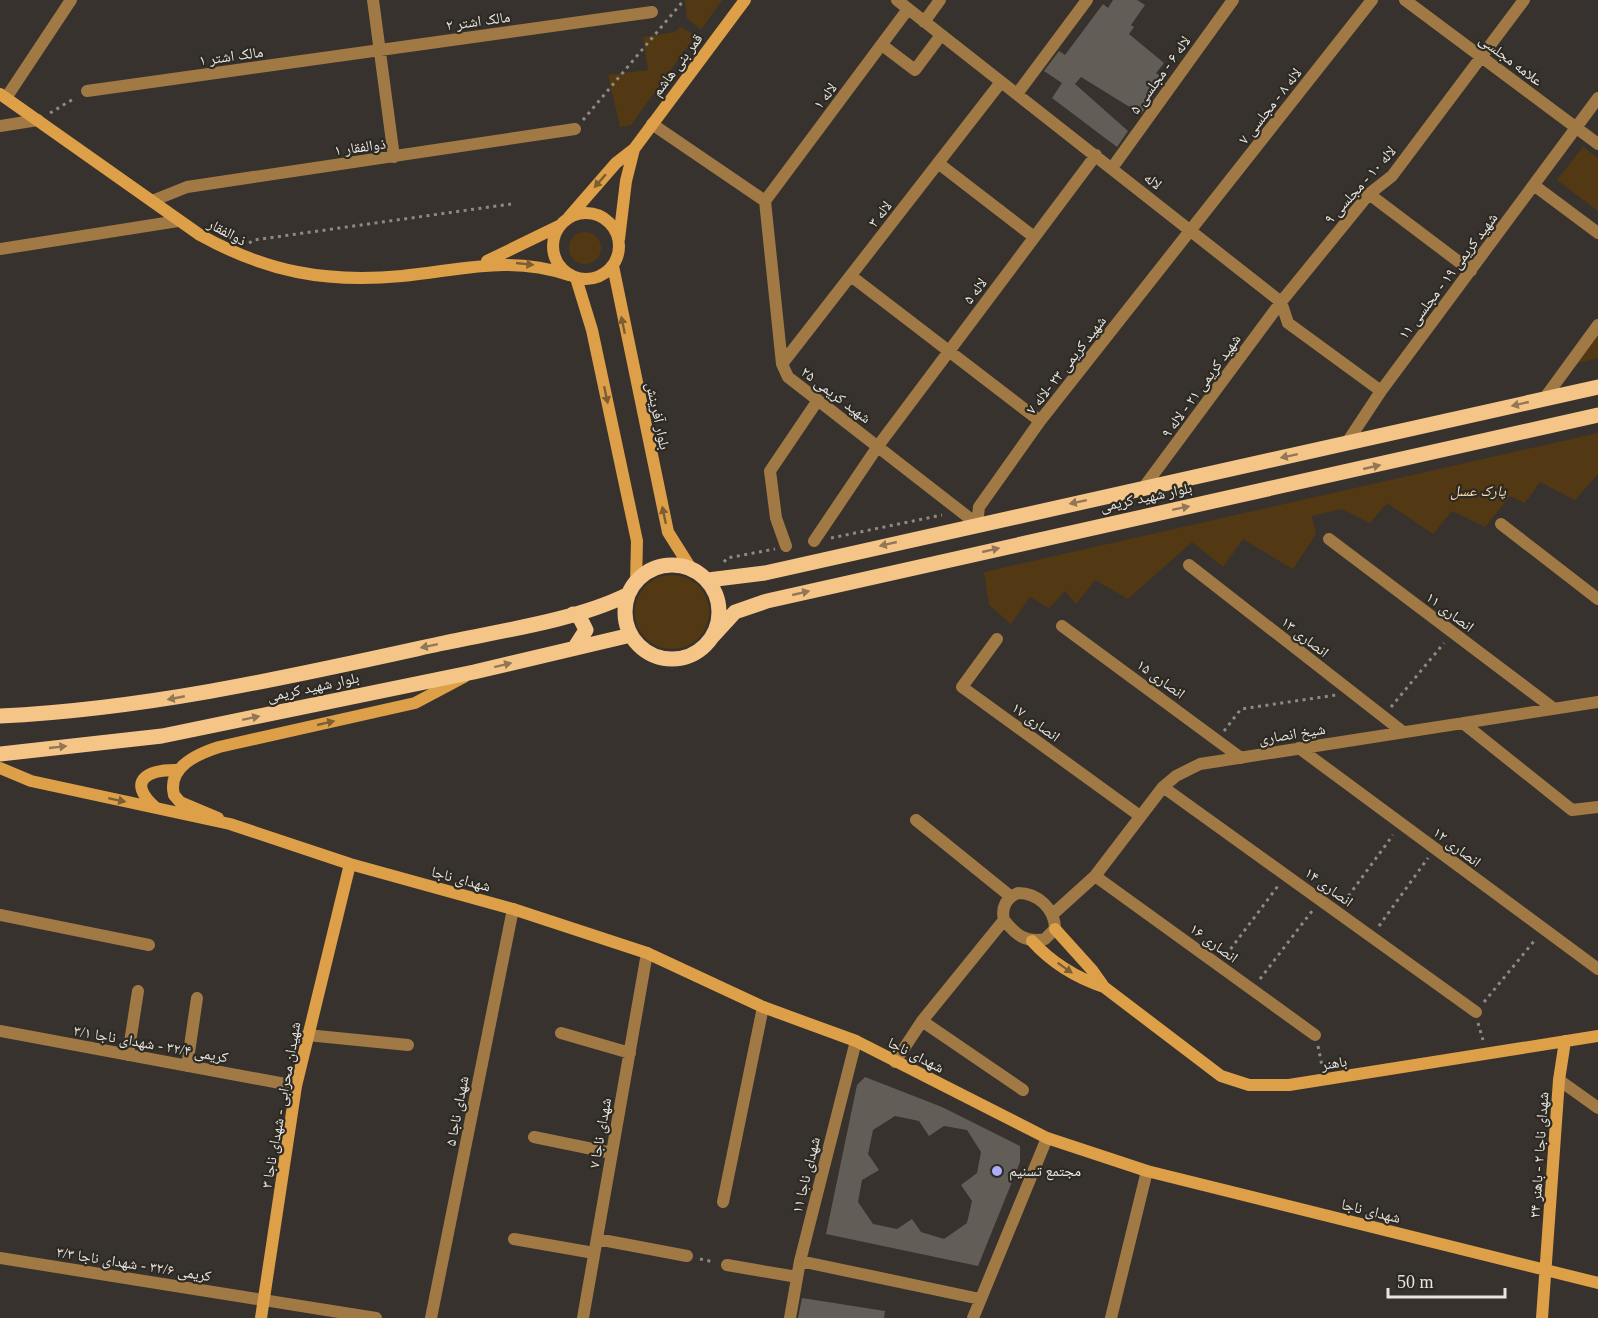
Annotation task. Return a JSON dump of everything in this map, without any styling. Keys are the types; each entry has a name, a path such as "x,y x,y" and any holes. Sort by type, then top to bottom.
{"main road":[{"name":"بلوار شهید کریمی","path":"708,580 765,573 1598,387"},
{"name":"بلوار شهید کریمی","path":"713,636 735,612 766,601 1598,416"},
{"path":"664,565 690,567 708,580 716,592 720,607 719,622 713,636 704,646 693,654 672,658 651,654 640,646 631,635 625,609 632,589 647,572 664,565"},
{"path":"765,573 749,580 748,585 753,599 766,601"},
{"name":"بلوار شهید کریمی","path":"0,716 66,713 170,700 342,665 604,607 632,589"},
{"path":"573,614 580,618 586,630 575,647"},
{"name":"بلوار شهید کریمی","path":"0,753 162,736 474,672 631,635"}],"street":[{"path":"3,96 71,0"},
{"path":"373,0 394,157"},
{"name":"قمر بنی هاشم","path":"634,149 745,0"},
{"name":"لاله","path":"897,0 1192,230 1281,302 1287,323 1381,391"},
{"path":"924,21 940,0"},
{"path":"1017,94 1087,0"},
{"name":"لاله ۶ - مجلسی ۵","path":"1112,168 1233,0"},
{"name":"لاله ۸ - مجلسی ۷","path":"1192,230 1372,0"},
{"name":"علامه مجلسی","path":"1405,0 1598,144"},
{"name":"لاله ۱۰ - مجلسی ۹","path":"1281,302 1369,194 1392,176 1524,0"},
{"name":"لاله ۱","path":"765,201 909,9"},
{"name":"مالک اشتر ۲","path":"380,50 652,12"},
{"path":"882,45 915,70 941,35"},
{"name":"مالک اشتر ۱","path":"87,91 380,50"},
{"name":"لاله ۳","path":"782,364 1001,82"},
{"name":"ذوالفقار","path":"3,96 178,221 234,254 275,269 350,279 402,276 480,264"},
{"name":"شهید کریمی ۱۹ - مجلسی ۱۱","path":"1346,444 1381,391 1598,98"},
{"path":"0,126 38,120"},
{"path":"652,124 765,201"},
{"name":"ذوالفقار ۱","path":"152,201 187,187 575,129"},
{"path":"480,264 559,226 616,163 634,149"},
{"path":"480,264 534,265 572,276 596,278 613,266 617,258 626,181 634,149"},
{"name":"لاله ۵","path":"814,541 878,446 1096,155"},
{"path":"938,164 1034,237"},
{"path":"1535,186 1598,232"},
{"path":"1369,194 1472,271"},
{"name":"شهید کریمی ۲۵","path":"765,201 782,364 788,377 977,524"},
{"path":"569,217 579,213 600,216 615,230 619,240"},
{"path":"0,249 178,221"},
{"path":"559,226 552,243 553,253 562,269 572,276 592,330 637,542 632,589"},
{"name":"شهید کریمی ۲۳ -لاله ۷","path":"977,524 979,507 1040,421 1192,230"},
{"name":"بلوار آفرینش","path":"613,266 668,532 690,567"},
{"path":"851,276 1040,421"},
{"name":"شهید کریمی ۲۱ - لاله ۹","path":"1144,487 1281,302"},
{"path":"1544,399 1598,325"},
{"path":"786,546 776,518 770,471 818,400"},
{"path":"1501,524 1598,599"},
{"name":"انصاری ۱۱","path":"1329,539 1553,708"},
{"name":"انصاری ۱۳","path":"1189,565 1403,732"},
{"name":"انصاری ۱۵","path":"1062,626 1241,758"},
{"name":"انصاری ۱۷","path":"997,639 962,687 1140,816"},
{"path":"156,808 142,795 143,778 148,773 164,769 179,770 189,758 219,747 415,703 474,672"},
{"name":"شیخ انصاری","path":"1053,914 1095,876 1163,787 1176,776 1200,764 1598,702"},
{"path":"1463,723 1572,810 1598,807"},
{"name":"انصاری ۱۲","path":"1299,748 1598,969"},
{"name":"شهدای ناجا","path":"0,768 31,782 230,824 350,864 513,909 647,953 763,1008 856,1041 1047,1138 1147,1171 1545,1272 1598,1283"},
{"name":"شهدای ناجا","path":"179,770 172,789 180,802 205,810 230,824"},
{"name":"انصاری ۱۴","path":"1163,787 1476,1012"},
{"path":"916,820 1010,896"},
{"name":"شهیدان محرابی - شهدای ناجا ۳","path":"261,1318 297,1086 350,864"},
{"name":"انصاری ۱۶","path":"1095,876 1315,1035"},
{"path":"1018,893 1032,896 1053,914 1055,929 1045,939 1032,941 1014,932 1004,920 1003,909 1010,896 1018,893"},
{"name":"شهدای ناجا ۵","path":"431,1318 513,909"},
{"path":"0,915 149,945"},
{"path":"895,1062 922,1021 1004,920"},
{"name":"باهنر","path":"1055,929 1092,970 1104,987 1221,1076 1249,1086 1289,1085 1325,1080 1598,1036"},
{"name":"باهنر","path":"1032,941 1040,950 1081,979 1104,987"},
{"name":"شهدای ناجا ۷","path":"583,1318 647,953"},
{"path":"128,1055 138,991"},
{"path":"187,1066 197,998"},
{"path":"723,1202 763,1008"},
{"path":"922,1021 1023,1090"},
{"name":"کریمی ۳۲/۴ - شهدای ناجا ۳/۱","path":"0,1032 297,1086"},
{"path":"561,1033 630,1053"},
{"path":"308,1035 408,1045"},
{"name":"شهدای ناجا ۱۱","path":"790,1318 800,1261 856,1041"},
{"name":"شهدای ناجا ۲ - باهنر ۲۴","path":"1542,1318 1559,1080 1565,1041"},
{"path":"1559,1080 1598,1108"},
{"path":"534,1137 612,1153"},
{"path":"973,1318 1047,1138"},
{"path":"1111,1318 1147,1171"},
{"path":"514,1239 594,1253"},
{"path":"597,1239 687,1256"},
{"name":"کریمی ۳۲/۶ - شهدای ناجا ۳/۳","path":"0,1258 375,1318"},
{"path":"800,1261 980,1299"},
{"path":"728,1265 797,1277"}],"path":[{"path":"575,129 684,0"},
{"path":"38,120 87,91"},
{"path":"234,254 254,240 511,204"},
{"path":"814,541 960,512"},
{"path":"708,580 727,558 786,546"},
{"path":"1383,717 1452,632"},
{"path":"1217,740 1241,709 1352,693"},
{"path":"1337,912 1401,824"},
{"path":"1371,937 1434,849"},
{"path":"1218,965 1286,875"},
{"path":"1252,989 1321,900"},
{"path":"1486,1054 1476,1012 1544,929"},
{"path":"1315,1035 1325,1080"},
{"path":"687,1256 728,1265"}],"green space":[{"path":"685,0 722,0 701,30 687,18"},
{"path":"680,27 696,35 631,125 620,127 608,75 648,70 643,37 675,32"},
{"path":"1583,147 1598,158 1598,211 1557,180"},
{"path":"585,232 596,237 601,248 596,259 585,264 574,259 569,248 574,237"},
{"path":"1598,335 1598,358 1577,363"},
{"name":"پارک عسل","path":"1598,433 1598,474 1575,500 1540,482 1525,503 1510,496 1485,527 1452,511 1433,534 1387,503 1370,523 1342,509 1312,516 1316,534 1293,569 1243,539 1223,567 1192,542 1128,599 1095,580 1076,604 1065,591 1049,608 1030,597 1011,624 989,605 984,572"},
{"path":"672,575 686,578 698,586 706,598 709,612 706,626 698,638 686,646 672,649 658,646 646,638 638,626 635,612 638,598 646,586 658,578"}],"building":[{"path":"1113,0 1137,0 1145,5 1131,25 1134,27 1129,34 1164,63 1156,73 1165,80 1141,114 1081,77 1075,84 1128,131 1117,147 1052,98 1062,83 1044,71 1059,51 1065,55 1103,4 1108,8"},
{"name":"مجتمع تسنیم","path":"865,1077 942,1107 1020,1146 1020,1162 978,1266 826,1234 857,1085","holes":["895,1116 919,1121 929,1136 944,1126 967,1130 981,1152 977,1173 961,1185 972,1201 967,1223 944,1239 921,1232 912,1219 897,1229 873,1224 858,1202 862,1180 879,1170 868,1154 873,1130"]},
{"path":"802,1298 885,1311 884,1318 798,1318"}],"place":[{"name":"مجتمع تسنیم","path":"997,1171"}]}
